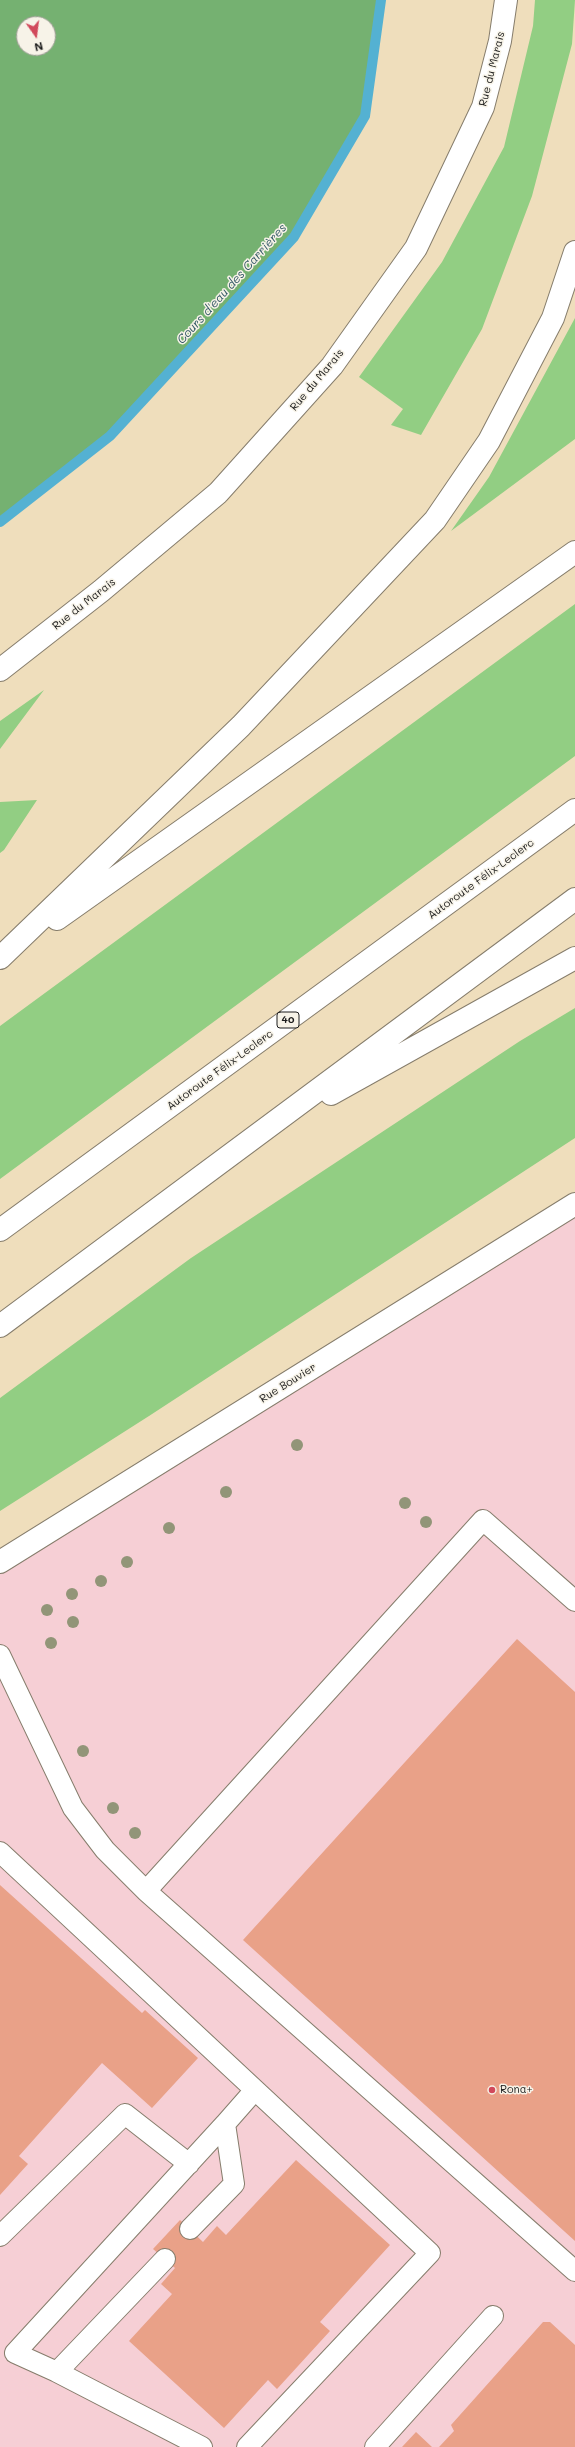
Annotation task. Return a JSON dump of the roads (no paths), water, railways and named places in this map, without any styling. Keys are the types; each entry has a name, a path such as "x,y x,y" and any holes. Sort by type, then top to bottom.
{"main road":[{"name":"Rue du Marais","path":"0,670 101,591 218,493 332,366 416,248 483,107 500,41 506,0"},
{"path":"0,959 241,726 435,520 490,441 553,318 575,252"},
{"path":"0,959 575,552"},
{"name":"Autoroute Félix-Leclerc","path":"0,1230 575,810"},
{"path":"0,1326 575,898"},
{"path":"253,1137 575,958"},
{"name":"Rue Bouvier","path":"0,1562 575,1204"}],"lane":[{"path":"146,1891 483,1520 575,1601"},
{"path":"0,1655 73,1808 105,1850 146,1891 575,2272"},
{"path":"0,1852 254,2091 430,2253 247,2447"},
{"path":"202,2447 57,2372 8,2351 188,2164 254,2091"},
{"path":"0,2236 125,2114 188,2164"},
{"path":"190,2229 234,2184 225,2124"},
{"path":"57,2372 164,2259"},
{"path":"375,2447 494,2316"}],"waterway":[{"name":"Cours d'eau des Carrières","path":"0,522 110,436 294,237 365,116 381,0"}],"place":[{"name":"Rona+","path":"492,2090"}]}
